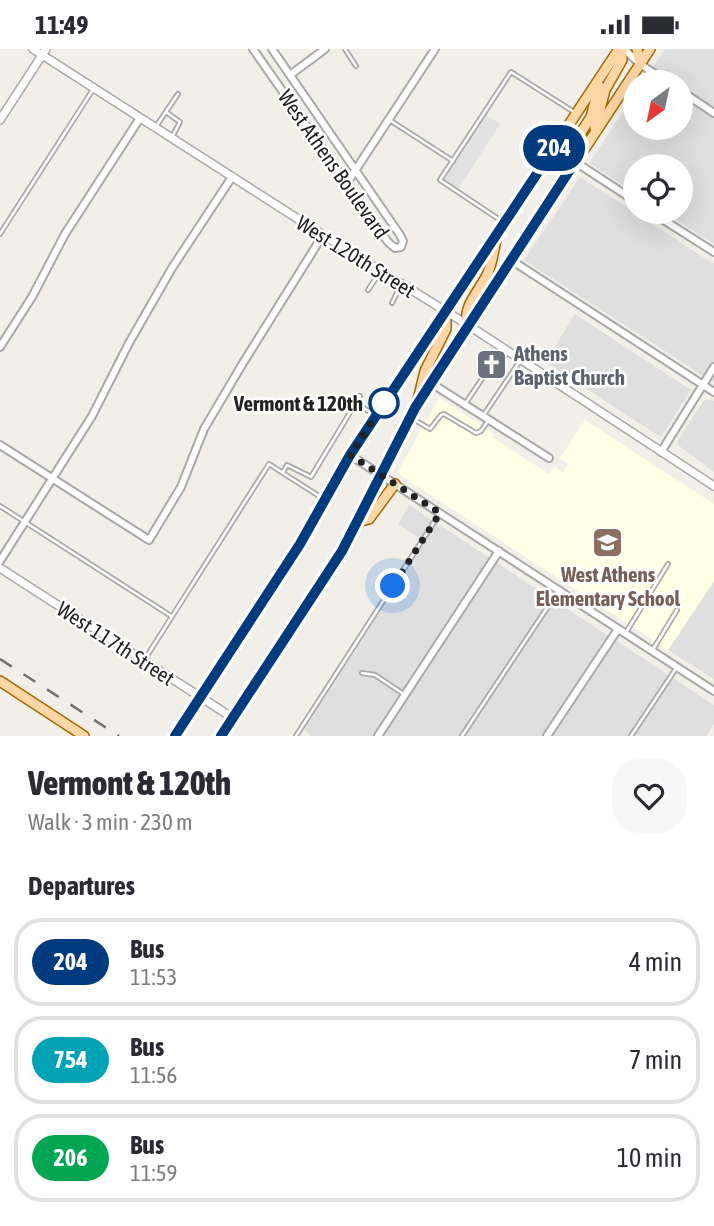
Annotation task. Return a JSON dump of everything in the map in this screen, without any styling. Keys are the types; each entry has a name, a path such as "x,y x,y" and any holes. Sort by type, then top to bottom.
{"main road":[{"path":"175,736 300,544 350,455 621,49"},
{"path":"594,133 605,90 622,60 621,49"},
{"path":"637,49 640,64"},
{"path":"221,736 342,551 380,474 431,383 650,49"},
{"path":"575,162 571,148 590,117 596,92 608,65"},
{"path":"468,325 467,310 487,274 497,235"},
{"path":"413,413 425,371 446,329 446,312"},
{"path":"357,522 369,519 395,484"},
{"path":"0,681 84,736"}],"street":[{"name":"West 120th Street","path":"33,49 44,52 139,118 468,325 714,486"},
{"name":"West Athens Boulevard","path":"253,49 391,246 401,247 403,241 400,235 272,49"},
{"path":"290,75 325,49"},
{"path":"347,183 435,49"},
{"path":"621,49 649,70"},
{"path":"0,120 44,52"},
{"path":"693,99 714,113"},
{"path":"0,347 32,297 65,234 139,118"},
{"path":"554,148 623,193"},
{"path":"0,561 54,480 172,268 232,177"},
{"path":"669,224 714,253"},
{"path":"0,445 149,540 181,487 210,418 323,235"},
{"path":"511,260 714,392"},
{"path":"661,451 714,367"},
{"path":"431,383 548,459"},
{"path":"350,455 714,691"},
{"path":"378,736 499,551"},
{"name":"West 117th Street","path":"0,568 233,718"},
{"path":"547,736 622,631"}],"lane":[{"path":"345,49 356,66"},
{"path":"504,223 440,180 511,72 576,114"},
{"path":"0,234 94,88"},
{"path":"155,128 178,94"},
{"path":"166,112 180,122 171,138"},
{"path":"389,120 453,161"},
{"path":"368,290 380,271"},
{"path":"392,303 402,284"},
{"path":"465,405 484,376 492,373 508,351"},
{"path":"413,413 430,429 444,414 476,433 481,431 521,360"},
{"path":"283,472 287,465 311,477 360,396"},
{"path":"356,403 376,415"},
{"path":"144,661 270,464 325,499"},
{"path":"0,506 172,617"},
{"path":"296,736 440,513"},
{"path":"622,631 668,564"},
{"path":"462,736 559,590"},
{"path":"652,651 677,610"},
{"path":"631,736 677,667"},
{"path":"362,673 375,675 405,695"}],"shaded area":[{"path":"665,49 714,49 714,244 683,224 693,224 693,154 623,154 623,185 589,163 623,112 623,140 693,140 693,70 651,70"},
{"path":"482,112 500,124 456,192 436,180"},
{"path":"580,177 623,205 623,224 652,224 714,264 714,383 524,260"},
{"path":"575,314 691,390 661,437 545,362"},
{"name":"West Athens Elementary School","path":"439,398 549,474 554,467 563,472 568,464 560,458 585,420 714,504 714,581 668,650 397,473"},
{"path":"705,399 714,401 714,472 678,445 678,440"},
{"path":"409,505 714,705 714,724 706,736 312,736 304,730 425,542 398,524"},
{"path":"714,581 714,679 668,650"}],"railway":[{"path":"0,659 119,736"}],"bus line":[{"name":"204","path":"175,736 300,544 350,455 554,148 575,162 415,408 342,551 221,736"}],"place":[{"name":"Athens Baptist Church","path":"491,365"},
{"name":"Vermont & 120th","path":"384,403"},
{"name":"West Athens Elementary School","path":"608,542"}],"route":[{"path":"384,403 350,455 440,513 393,586"}]}
